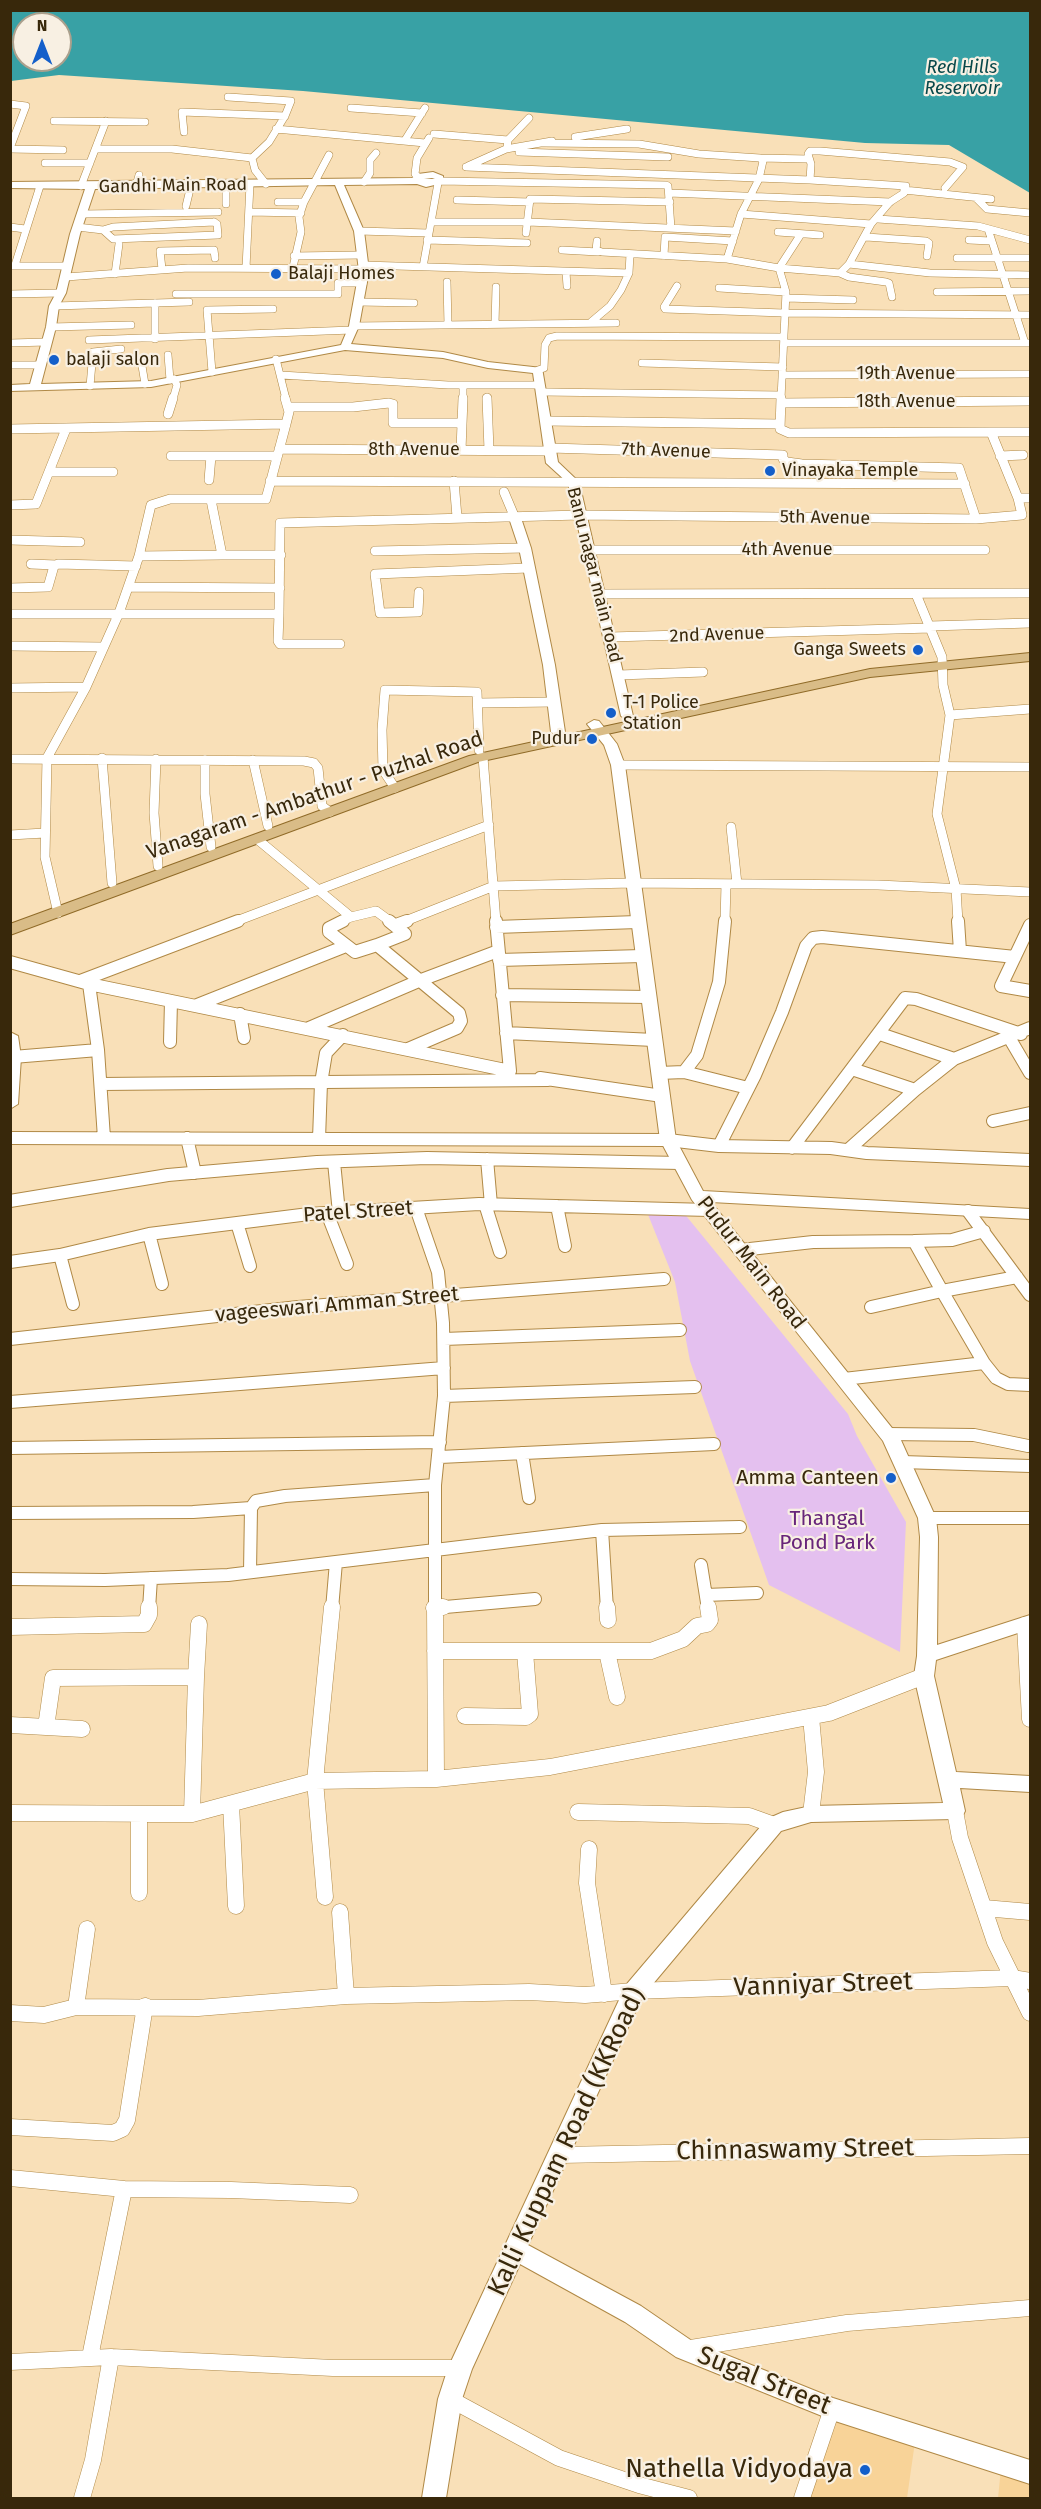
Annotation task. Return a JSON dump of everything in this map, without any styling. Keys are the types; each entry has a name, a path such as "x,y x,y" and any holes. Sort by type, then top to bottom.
{"main road":[{"path":"481,754 558,732 598,728 627,716 841,669 942,661 1030,649"},
{"name":"Vanagaram - Ambathur - Puzhal Road","path":"10,921 256,839 326,809 481,754 870,673 942,661 1030,657"},
{"path":"58,906 112,883 268,826 326,809"},
{"name":"Vanagaram - Ambathur - Puzhal Road","path":"10,930 58,906"}],"street":[{"path":"96,149 172,149 252,158 269,142 285,116 291,101 228,97"},
{"path":"10,104 26,106 10,148 63,150"},
{"path":"405,140 426,105"},
{"path":"351,108 422,113"},
{"path":"184,132 182,112 285,116"},
{"path":"10,116 22,117"},
{"path":"503,150 508,140 529,118"},
{"path":"10,185 86,186 90,163 106,120"},
{"path":"54,121 145,122"},
{"path":"276,129 425,143"},
{"path":"439,181 503,150 627,129"},
{"path":"417,179 415,174 417,158 435,131 508,140"},
{"path":"544,143 639,144 699,154 808,159"},
{"path":"503,150 668,158"},
{"path":"810,180 811,164 808,159 810,151 950,162 963,167 945,188"},
{"path":"364,182 370,173 369,163 376,153"},
{"path":"293,267 301,232 301,213 304,201 329,155"},
{"path":"594,183 597,155"},
{"path":"252,158 255,170 266,184"},
{"path":"727,259 741,214 759,179 763,161 760,158"},
{"path":"45,163 90,163"},
{"path":"466,168 810,180 905,188 977,199 993,196 919,185 905,188"},
{"path":"136,186 139,175"},
{"name":"Gandhi Main Road","path":"35,387 51,327 54,306 61,294 77,227 83,214 86,186 364,182 417,179 426,184 439,181"},
{"path":"439,181 666,185 669,193 671,228"},
{"path":"423,267 439,181"},
{"path":"338,182 359,231 363,283 353,328 345,347"},
{"path":"526,233 535,182"},
{"path":"226,184 226,204"},
{"path":"246,268 250,184"},
{"path":"186,206 191,185"},
{"path":"40,186 13,266 115,274 162,269 293,267 362,263"},
{"path":"840,273 849,264 866,237 871,224 878,219 890,202 904,193 905,188"},
{"path":"669,193 750,194 890,202"},
{"path":"977,199 987,208 1030,213"},
{"path":"457,200 670,202"},
{"path":"278,202 304,201"},
{"path":"83,214 218,212"},
{"path":"249,212 301,213"},
{"path":"741,214 871,224"},
{"path":"878,219 978,226 1030,240"},
{"path":"431,222 572,221 736,231"},
{"path":"77,227 103,230 128,226 214,222 217,224 218,235 113,239 103,230"},
{"path":"10,226 25,229"},
{"path":"10,388 145,384 345,347 443,355 488,365 538,370 543,368 545,345 549,338 557,336 1028,343 988,229"},
{"path":"359,231 526,243"},
{"path":"778,232 820,235"},
{"path":"801,234 779,268 786,295 780,429 789,433 1030,432"},
{"path":"664,256 665,237 733,241"},
{"path":"866,237 927,241 929,243 927,256"},
{"path":"969,240 992,241"},
{"path":"597,241 598,252"},
{"path":"115,274 118,244"},
{"path":"188,268 192,250"},
{"path":"162,269 160,251 214,250 215,258"},
{"path":"562,250 727,259 779,268 840,273 849,277 887,282 892,297"},
{"path":"582,335 588,323 615,298 629,273 630,254"},
{"path":"294,256 423,267 629,273"},
{"path":"957,258 1030,258"},
{"path":"849,264 930,273 1030,275"},
{"path":"463,279 465,268"},
{"path":"566,272 567,286"},
{"path":"447,282 448,325"},
{"path":"176,294 338,294 338,283 363,283"},
{"path":"677,286 664,307 665,309 784,313 1030,315"},
{"path":"495,324 496,287"},
{"path":"719,288 854,300"},
{"path":"937,292 1030,291"},
{"path":"10,294 61,294"},
{"path":"54,306 224,302 231,298 231,294"},
{"path":"359,302 414,303"},
{"path":"155,303 155,339"},
{"path":"212,372 207,310 273,309"},
{"path":"89,340 155,339 353,328 616,323"},
{"path":"51,327 131,324"},
{"path":"10,344 47,342"},
{"path":"90,386 93,352 121,349"},
{"path":"168,355 172,380 177,385 168,414"},
{"path":"58,906 45,857 47,758 86,687 119,613 138,561 151,505 170,499 266,499 286,424 288,408 276,359"},
{"path":"141,360 145,384"},
{"name":"19th Avenue","path":"642,363 782,371 1030,374"},
{"path":"10,365 41,364"},
{"name":"Banu nagar main road","path":"538,370 552,463 573,482 627,716"},
{"name":"18th Avenue","path":"281,375 463,386 781,399 1030,401"},
{"path":"461,450 463,386"},
{"path":"487,398 489,450"},
{"path":"288,408 353,407 389,403 393,405 393,423 462,423"},
{"path":"546,421 780,424"},
{"path":"10,429 237,427 286,424"},
{"path":"10,505 36,504 66,429"},
{"path":"991,432 1018,498 1030,498"},
{"path":"783,455 789,433"},
{"name":"8th Avenue","path":"171,456 278,452 550,449"},
{"name":"7th Avenue","path":"550,449 783,455 787,462 802,464 955,467 962,471 965,484"},
{"path":"1000,456 1023,455"},
{"path":"209,480 211,456"},
{"path":"49,472 113,472"},
{"path":"270,481 965,484 976,519"},
{"path":"454,481 457,517"},
{"path":"504,492 525,548 549,665 558,732"},
{"name":"5th Avenue","path":"281,555 280,523 580,515 976,519 1022,516 1018,498"},
{"path":"211,500 222,555"},
{"path":"10,540 80,542"},
{"path":"375,551 525,548"},
{"name":"4th Avenue","path":"589,550 985,550"},
{"path":"31,564 56,565 222,555 281,555 278,641 280,644 340,644"},
{"path":"10,588 48,587 56,565"},
{"path":"419,592 418,612 380,613 375,574 528,568"},
{"path":"128,587 280,588"},
{"path":"599,594 1030,593"},
{"path":"916,594 931,627 942,661 943,685 950,715 937,814 956,889 960,951"},
{"path":"10,614 279,614"},
{"name":"2nd Avenue","path":"610,637 1030,623"},
{"path":"10,646 102,647"},
{"path":"619,675 703,672"},
{"path":"10,688 86,687"},
{"path":"392,785 383,771 382,730 385,690 472,691 479,694 481,754 510,1071"},
{"path":"479,703 554,702"},
{"path":"950,715 1030,709"},
{"name":"Pudur Main Road","path":"598,728 618,765 668,1140 698,1197 887,1434 927,1518 929,1537 927,1656 924,1676 955,1811"},
{"path":"102,758 112,883"},
{"path":"10,759 304,761 318,768 326,809"},
{"path":"156,759 154,813 158,866"},
{"path":"204,760 211,847"},
{"path":"253,760 268,826"},
{"path":"618,765 1030,767"},
{"path":"85,983 489,825"},
{"path":"684,1072 697,1055 719,982 732,884 731,827"},
{"path":"10,836 45,833"},
{"path":"256,839 351,917"},
{"path":"396,925 494,886 633,883 878,885 1030,892"},
{"path":"376,911 405,934 355,951 329,932 329,928 351,917 376,911"},
{"path":"496,927 638,922"},
{"path":"1030,925 1022,954 1001,986 1030,991"},
{"path":"719,1146 748,1088 782,1012 807,946 813,938 822,936 960,951 1022,954"},
{"path":"377,945 461,1016 458,1028 408,1049"},
{"path":"196,1006 346,946"},
{"path":"309,1028 421,980 498,956 642,956"},
{"path":"10,962 85,983 343,1035 548,1080"},
{"path":"85,983 98,1050 104,1138"},
{"path":"502,995 648,997"},
{"path":"792,1148 905,998 916,999 1026,1031"},
{"path":"170,1042 171,1000"},
{"path":"240,1014 244,1038"},
{"path":"848,1150 915,1090 954,1059 1026,1031"},
{"path":"506,1033 654,1040"},
{"path":"880,1034 954,1059"},
{"path":"319,1139 321,1083 326,1053 343,1035"},
{"path":"10,1036 11,1098"},
{"path":"1010,1039 1030,1073"},
{"path":"12,1054 98,1050"},
{"path":"852,1069 915,1090"},
{"path":"658,1073 684,1072 748,1088"},
{"path":"101,1084 548,1080 593,1084 662,1096"},
{"path":"993,1121 1030,1113"},
{"path":"10,1138 668,1140 719,1146 848,1150 867,1153 1030,1160"},
{"path":"187,1138 195,1173"},
{"path":"10,1201 195,1173 334,1162 487,1159 680,1162"},
{"path":"487,1159 488,1205 500,1252"},
{"path":"334,1162 333,1213 347,1264"},
{"path":"698,1197 1030,1214"},
{"name":"Patel Street","path":"10,1262 60,1255 150,1234 333,1213 488,1205 709,1210"},
{"path":"557,1206 565,1246"},
{"path":"416,1208 438,1272 444,1339 444,1396 440,1456 435,1485 436,1779"},
{"path":"968,1211 1030,1295"},
{"path":"237,1223 250,1266"},
{"path":"741,1250 813,1242 952,1240 984,1231"},
{"path":"150,1234 162,1284"},
{"path":"914,1241 984,1363 996,1378 1008,1384 1030,1384"},
{"path":"60,1255 72,1304"},
{"path":"871,1306 1017,1277"},
{"name":"vageeswari Amman Street","path":"10,1339 183,1319 440,1295 664,1279"},
{"path":"444,1339 680,1330"},
{"path":"844,1379 984,1363"},
{"path":"10,1402 444,1368"},
{"path":"444,1396 695,1387"},
{"path":"887,1434 974,1436 1028,1446"},
{"path":"10,1448 440,1442"},
{"path":"440,1456 714,1444"},
{"path":"522,1453 529,1498"},
{"path":"902,1462 1030,1466"},
{"path":"250,1572 251,1508 256,1501 285,1496 435,1485"},
{"path":"10,1513 193,1512 251,1508"},
{"path":"927,1518 1030,1518"},
{"path":"10,1579 228,1575 602,1530 740,1527"},
{"path":"602,1530 608,1620"},
{"path":"325,1897 315,1781 336,1562"},
{"path":"435,1651 525,1653 651,1651 683,1639 697,1626 707,1624 710,1620 701,1565"},
{"path":"10,1627 144,1624 149,1615 151,1578"},
{"path":"706,1595 757,1593"},
{"path":"434,1608 535,1599"},
{"path":"192,1814 195,1677 199,1624"},
{"path":"927,1656 1028,1624 1030,1719"},
{"path":"607,1652 617,1697"},
{"path":"465,1716 525,1717 530,1713 525,1653"},
{"path":"10,1813 192,1814 315,1781 436,1779 550,1767 829,1713 924,1676"},
{"path":"46,1727 53,1678 195,1677"},
{"path":"810,1814 816,1772 811,1717"},
{"path":"10,1725 82,1729"},
{"path":"948,1779 1030,1784"},
{"path":"231,1804 236,1906"},
{"path":"578,1812 749,1816 774,1825 783,1820 810,1814 955,1811 960,1838 995,1942 1030,2013"},
{"path":"139,1814 139,1893"},
{"name":"Kalli Kuppam Road (KKRoad)","path":"434,2499 450,2400 460,2368 634,1991 774,1825"},
{"path":"589,1849 588,1892 591,1920 597,1935 604,1994"},
{"path":"984,1908 1030,1912"},
{"path":"340,1912 346,1996"},
{"path":"76,2007 87,1929"},
{"name":"Vanniyar Street","path":"10,2013 44,2015 76,2007 198,2007 346,1996 529,1992 585,1995 634,1991 1012,1978 1030,1981"},
{"path":"10,2127 113,2133 122,2129 127,2120 145,2006"},
{"name":"Chinnaswamy Street","path":"560,2155 1030,2145"},
{"path":"10,2178 124,2189 231,2190 351,2195"},
{"path":"90,2357 124,2189"},
{"name":"Sugal Street","path":"516,2250 633,2314 684,2349 832,2409 1030,2472"},
{"path":"684,2349 847,2323 1030,2308"},
{"path":"82,2499 93,2460 111,2356"},
{"path":"10,2362 111,2356 333,2368 460,2368"},
{"path":"450,2400 559,2458 689,2499"},
{"path":"802,2499 832,2409"}],"shaded area":[{"name":"Nathella Vidyodaya","path":"838,2419 915,2442 907,2498 809,2498"},
{"path":"1001,2468 1030,2475 1029,2498 998,2498"}],"green space":[{"name":"Thangal Pond Park","path":"647,1212 683,1212 848,1414 857,1436 906,1522 900,1652 769,1585 690,1361 675,1282"}],"water":[{"name":"Red Hills Reservoir","path":"10,11 1030,11 1030,193 949,145 865,143 303,91 59,75 11,81"}],"place":[{"name":"Balaji Homes","path":"276,274"},
{"name":"balaji salon","path":"54,360"},
{"name":"Vinayaka Temple","path":"770,471"},
{"name":"Ganga Sweets","path":"918,650"},
{"name":"T-1 Police Station","path":"611,713"},
{"name":"Pudur","path":"592,739"},
{"name":"Amma Canteen","path":"891,1478"},
{"name":"Nathella Vidyodaya","path":"865,2470"}]}
